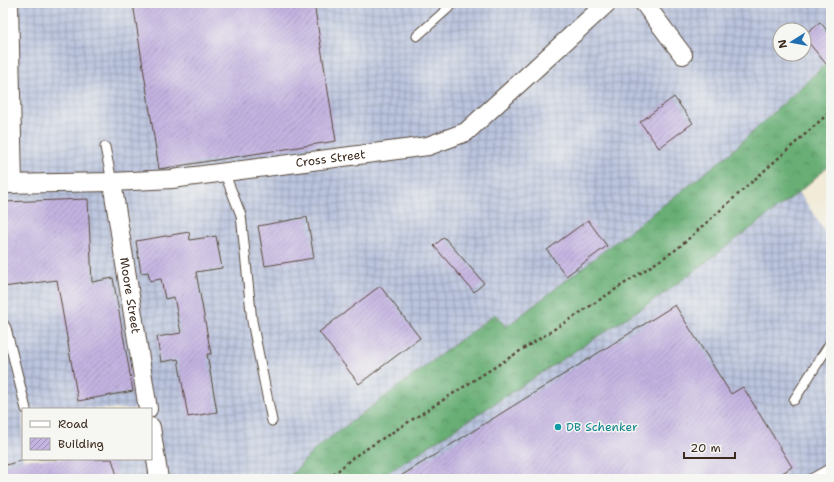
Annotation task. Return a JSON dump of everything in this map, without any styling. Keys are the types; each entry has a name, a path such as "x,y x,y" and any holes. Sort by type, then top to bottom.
{"street":[{"path":"8,184 9,3"},
{"name":"Cross Street","path":"8,184 172,179 428,146 466,132 607,3"},
{"path":"644,3 683,55"},
{"name":"Moore Street","path":"112,182 148,408"},
{"path":"152,434 159,479"}],"lane":[{"path":"417,36 454,3"},
{"path":"104,147 112,182"},
{"path":"224,172 241,215 252,321 272,421"},
{"path":"3,323 6,328 26,408"},
{"path":"794,400 831,342"},
{"path":"811,479 831,468"}],"path":[{"path":"329,479 352,458 677,249 831,111"}],"shaded area":[{"path":"3,3 831,3 831,58 728,155 506,327 495,314 315,449 288,479 3,479"},
{"path":"799,192 831,241 831,479 378,479 666,292"}],"green space":[{"path":"831,59 831,164 799,192 666,292 378,479 288,479 315,449 495,314 506,327 728,155"}],"building":[{"path":"133,3 314,3 336,141 159,169"},
{"path":"820,22 831,35 831,70 812,47 812,28"},
{"path":"674,97 693,123 659,148 640,122"},
{"path":"88,199 92,282 113,278 133,391 78,401 57,280 3,287 3,202"},
{"path":"307,217 314,258 265,266 258,226"},
{"path":"588,220 607,246 566,276 547,250"},
{"path":"189,232 190,240 216,236 222,268 196,272 211,354 207,354 217,412 188,417 178,359 161,362 157,337 181,333 174,297 165,299 161,279 150,281 148,272 141,273 136,241"},
{"path":"444,237 484,283 474,292 434,246"},
{"path":"380,286 420,338 359,384 319,332"},
{"name":"DB Schenker","path":"675,305 731,394 743,387 792,467 773,479 396,479"},
{"path":"23,460 112,460 118,479 3,479 3,466"}],"place":[{"name":"DB Schenker","path":"558,427"}]}
